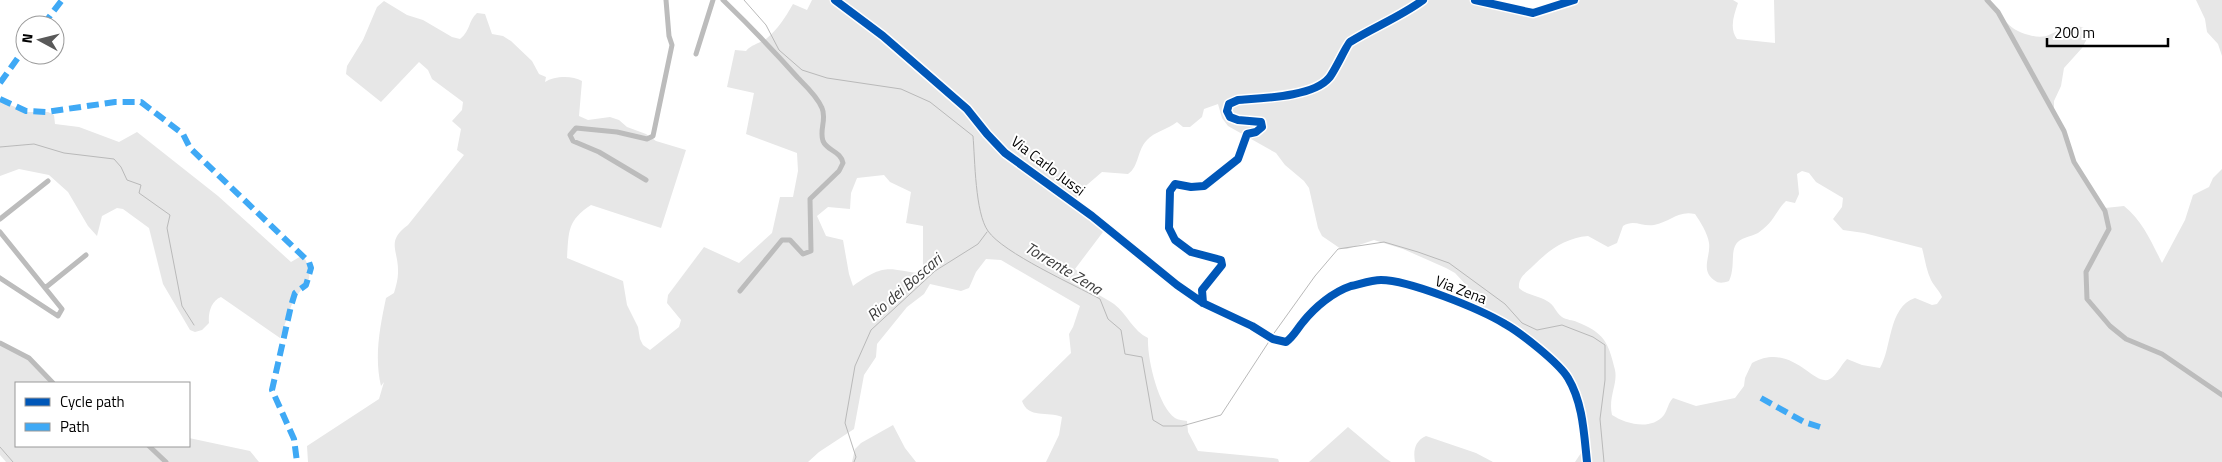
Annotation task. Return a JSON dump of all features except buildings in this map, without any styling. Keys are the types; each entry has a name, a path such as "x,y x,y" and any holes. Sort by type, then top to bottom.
{"street":[{"path":"646,180 599,152 573,142 570,135 576,128 617,132 647,139 653,136 672,45 669,36 666,0"},
{"path":"696,54 713,0"},
{"path":"723,0 760,35 812,93 822,108 824,124 821,134 824,144 840,155 843,163 839,171 810,199 811,251 803,254 790,240 782,240 740,291"},
{"name":"Via Carlo Jussi","path":"835,0 883,36 967,108 987,134 1006,153 1092,216 1177,285 1203,303 1262,332"},
{"path":"1203,303 1202,290 1222,265 1221,260 1191,252 1175,240 1169,228 1170,191 1175,184 1190,187 1204,186 1238,158 1247,134 1256,132 1262,127 1261,122 1238,120 1230,117 1227,111 1229,104 1238,100 1311,90 1328,80 1340,62 1348,44 1406,13 1423,0"},
{"path":"1475,0 1533,13 1574,0"},
{"path":"1987,0 1998,12 2064,131 2074,162 2105,211 2110,230 2086,272 2087,299 2110,326 2126,339 2162,354 2222,395"},
{"path":"0,219 48,181"},
{"path":"0,232 62,309 58,316 0,278"},
{"path":"45,288 86,255"},
{"name":"Via Zena","path":"1262,332 1271,338 1286,342 1317,308 1337,293 1350,286 1379,280 1405,284 1447,299 1506,324 1557,365 1567,376 1580,405 1587,462"},
{"path":"0,343 29,358 52,382"},
{"path":"150,447 166,462"}],"shaded area":[{"path":"812,0 1495,0 1524,11 1568,0 1733,0 1738,3 1733,26 1737,39 1775,43 1774,0 1990,0 2010,26 2022,33 2043,37 2069,26 2082,27 2087,30 2088,37 2082,48 2064,68 2061,86 2054,101 2054,110 2070,153 2105,208 2124,206 2146,232 2162,263 2185,220 2193,195 2209,187 2213,178 2222,169 2222,462 1575,462 1583,450 1580,410 1569,377 1499,321 1471,306 1467,286 1455,273 1403,249 1374,240 1347,249 1341,249 1322,236 1318,228 1309,188 1304,181 1285,165 1276,153 1228,126 1222,118 1218,104 1204,109 1202,117 1190,127 1183,127 1177,122 1150,137 1141,149 1132,171 1128,174 1102,172 1081,190 1075,202 1106,228 1075,269 1088,279 1084,284 1114,304 1138,331 1148,338 1149,357 1163,403 1176,419 1187,421 1188,432 1198,451 1273,458 1278,459 1279,462 1046,462 1059,435 1062,417 1039,414 1029,410 1022,401 1071,353 1069,334 1080,306 1001,260 986,259 976,272 969,288 961,291 930,284 924,294 907,307 877,344 876,357 864,375 854,429 819,452 808,462 308,462 307,446 379,399 384,382 381,386 378,364 380,331 386,298 394,293 397,283 398,265 395,242 397,236 464,155 457,150 461,129 452,121 462,110 463,102 432,79 428,70 419,62 381,102 346,74 347,66 363,40 377,7 384,1 407,15 423,20 452,37 460,39 477,13 485,14 492,34 503,36 511,41 532,61 539,74 546,77 545,82 553,78 563,77 582,81 579,116 588,120 610,117 619,120 627,127 646,134 656,141 686,150 661,228 591,205 577,216 569,234 567,258 623,281 627,305 638,327 640,339 643,345 650,350 679,327 681,320 667,303 668,295 704,247 739,263 772,233 780,197 793,197 798,171 797,153 746,134 754,93 727,87 735,50 746,51 766,39 781,23 793,4 807,10","holes":["1802,171 1809,173 1816,182 1843,198 1842,207 1833,219 1843,230 1864,233 1922,248 1929,276 1942,297 1937,304 1932,305 1915,298 1906,303 1895,319 1880,368 1862,365 1847,359 1830,379 1823,380 1790,361 1779,357 1766,358 1752,363 1745,378 1744,386 1735,398 1696,406 1673,398 1664,415 1659,420 1646,424 1631,423 1612,415 1611,402 1616,375 1610,352 1604,339 1586,326 1562,317 1549,302 1526,293 1519,288 1523,276 1551,250 1572,239 1588,236 1608,247 1617,243 1623,226 1627,224 1654,225 1689,213 1695,214 1707,236 1709,243 1707,267 1710,276 1719,283 1729,281 1735,246 1742,239 1764,229 1786,201 1795,203 1799,194 1797,174","884,175 890,182 911,192 906,223 923,226 923,274 893,270 880,271 853,286 843,240 826,236 817,216 828,207 850,209 851,193 857,178"]},
{"path":"2196,0 2222,0 2222,56 2218,44 2207,32 2205,19"},
{"path":"0,101 28,112 48,112 54,115 55,124 79,127 119,142 137,132 218,196 291,262 303,255 310,269 309,279 293,301 280,338 221,297 215,301 211,308 209,323 202,330 195,332 190,330 163,284 149,228 123,209 117,208 102,216 97,236 88,226 68,192 49,175 19,169 0,176"},
{"path":"0,345 15,349 54,382 15,382 15,447 190,447 190,438 250,451 259,462 6,462 0,455"},
{"path":"893,425 905,448 916,462 852,462 855,449 861,443"},
{"path":"1348,427 1385,458 1391,462 1309,462"},
{"path":"1426,436 1476,453 1493,462 1415,462 1416,446 1419,440"}],"waterway":[{"name":"Torrente Zena","path":"744,0 766,25 779,50 802,70 827,78 901,89 930,102 973,136 980,212 988,231 1008,249 1100,299 1108,319 1121,330 1125,354 1142,357 1153,420 1163,426 1182,426 1221,415 1270,340"},
{"path":"0,147 34,144 64,153 114,159 121,167 127,180 141,185 139,193 170,215 167,228 182,306 194,325"},
{"name":"Rio dei Boscari","path":"854,462 856,457 845,423 855,366 871,330 935,271 978,244 987,232"},
{"name":"Torrente Zena","path":"1272,336 1315,276 1338,249 1384,242 1449,263 1505,304 1522,323 1537,330 1562,325 1593,337 1605,345 1605,380 1600,419 1604,462"},
{"path":"0,447 13,462"}],"marked path":[{"path":"51,15 62,0"},
{"path":"0,83 15,62"},
{"path":"0,99 26,111 46,112 115,102 141,102 183,134 190,148 309,262 311,268 306,285 295,293 291,306 272,390 294,439 297,462"},
{"path":"1761,398 1804,422 1820,427"}],"cycle path":[{"path":"835,0 883,36 967,109 1005,153 1092,216 1177,285 1203,303 1252,326 1273,339 1286,342 1313,311 1338,292 1351,286 1377,280 1393,281 1426,290 1462,303 1505,324 1557,364 1568,378 1580,408 1587,462"},
{"path":"1203,303 1202,290 1222,265 1221,260 1191,252 1175,240 1169,228 1170,191 1175,184 1191,187 1204,186 1238,159 1247,134 1256,132 1262,127 1261,122 1238,120 1230,117 1227,111 1229,104 1238,100 1300,93 1321,84 1332,75 1350,42 1423,0"},
{"path":"1475,0 1533,13 1574,0"}]}
